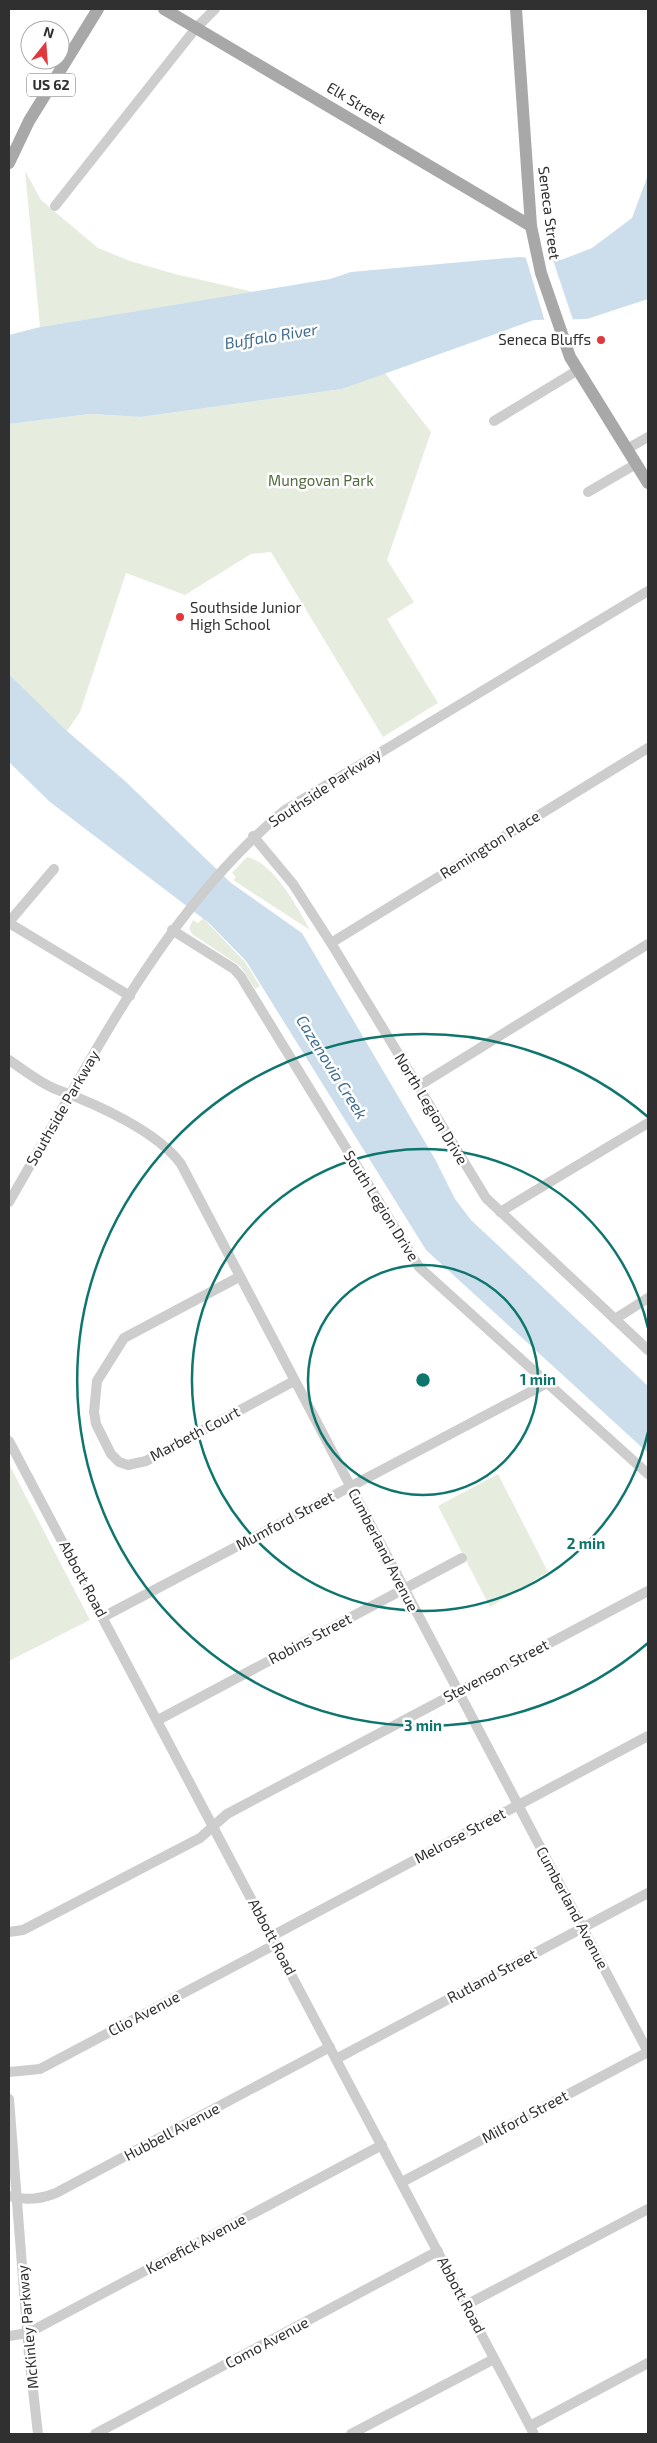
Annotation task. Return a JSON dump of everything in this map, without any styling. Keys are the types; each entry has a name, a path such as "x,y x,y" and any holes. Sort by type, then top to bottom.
{"main road":[{"name":"US 62","path":"9,163 25,128 98,9"},
{"name":"Elk Street","path":"164,9 532,232"},
{"name":"Seneca Street","path":"516,9 532,232 548,296 568,351 578,370 648,483"}],"street":[{"path":"55,206 196,28 215,9"},
{"path":"494,421 578,370"},
{"path":"627,449 648,437"},
{"path":"588,492 636,464"},
{"name":"Southside Parkway","path":"9,1202 71,1093 172,930 253,836 285,810 648,591"},
{"name":"Remington Place","path":"331,943 648,748"},
{"name":"North Legion Drive","path":"253,836 293,884 331,943 486,1198 648,1350"},
{"path":"54,869 9,923 130,996"},
{"name":"South Legion Drive","path":"172,930 234,969 241,978 419,1267 648,1474"},
{"path":"418,1087 648,944"},
{"name":"Cumberland Avenue","path":"9,1060 57,1090 85,1099 130,1124 174,1154 648,2052"},
{"path":"500,1212 648,1123"},
{"name":"Marbeth Court","path":"239,1277 124,1338 97,1381 93,1400 96,1424 111,1454 119,1462 128,1465 146,1460 294,1381"},
{"path":"614,1319 648,1298"},
{"name":"Mumford Street","path":"103,1617 547,1383"},
{"name":"Abbott Road","path":"9,1440 532,2430"},
{"name":"Robins Street","path":"158,1720 462,1558"},
{"name":"Stevenson Street","path":"9,1932 23,1930 200,1838 227,1814 648,1591"},
{"name":"Melrose Street","path":"274,1940 517,1805 648,1736"},
{"name":"Rutland Street","path":"336,2059 648,1893"},
{"name":"Clio Avenue","path":"9,2072 40,2069 274,1940"},
{"name":"Hubbell Avenue","path":"12,2197 39,2199 56,2193 330,2047"},
{"name":"Milford Street","path":"402,2182 648,2052"},
{"name":"McKinley Parkway","path":"9,2099 12,2197 38,2434"},
{"name":"Kenefick Avenue","path":"9,2336 28,2333 382,2145"},
{"path":"466,2305 648,2209"},
{"name":"Como Avenue","path":"95,2434 438,2251"},
{"path":"351,2434 494,2359"},
{"path":"532,2430 648,2363"}],"green space":[{"path":"25,171 41,200 98,248 130,261 175,274 254,292 40,327"},
{"name":"Mungovan Park","path":"385,373 431,432 387,560 414,602 387,619 438,703 383,737 271,552 251,554 185,595 126,573 80,712 67,731 9,674 9,424 90,414 141,417 342,389"},
{"path":"247,857 257,861 275,876 284,887 310,930 233,880 236,877 232,873"},
{"path":"203,918 245,962 260,986 255,989 240,966 192,934 189,928 193,920 198,923"},
{"path":"9,1464 90,1620 9,1661"},
{"path":"498,1474 548,1572 490,1607 438,1506"}],"water":[{"name":"Buffalo River","path":"648,175 648,299 587,319 534,320 342,389 141,417 90,414 9,424 9,335 40,327 330,279 351,272 519,257 561,260 592,248 632,218"},
{"name":"Cazenovia Creek","path":"9,674 67,731 125,781 231,883 302,933 435,1159 455,1199 471,1220 648,1386 648,1453 426,1250 246,961 209,923 50,802 9,762"}],"pier":[{"path":"525,255 552,257 573,320 545,322"}],"place":[{"name":"Seneca Bluffs","path":"601,340"},
{"name":"Southside Junior High School","path":"180,617"}]}
